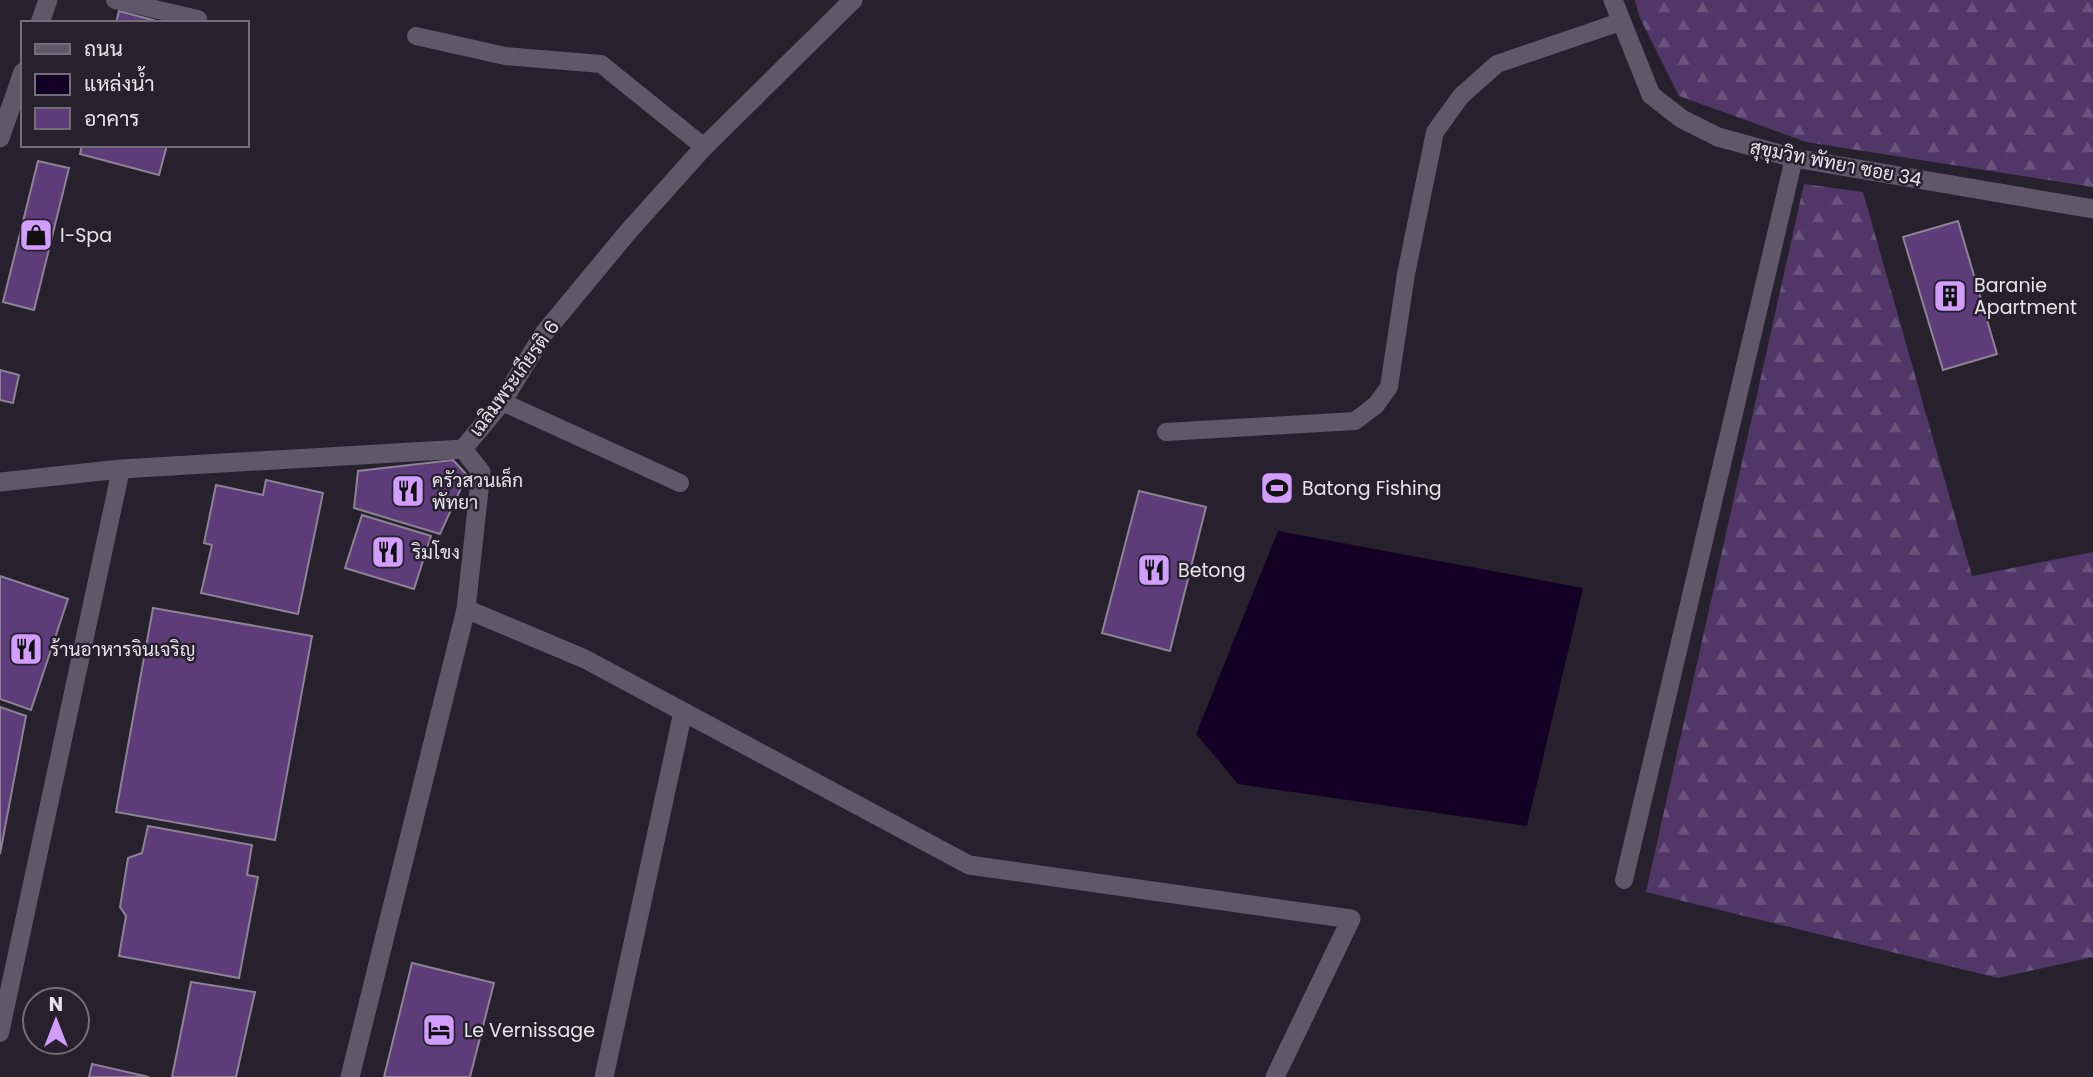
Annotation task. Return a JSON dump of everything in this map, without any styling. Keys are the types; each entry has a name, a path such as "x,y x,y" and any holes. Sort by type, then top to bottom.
{"street":[{"path":"41,21 48,0"},
{"name":"เฉลิมพระเกียรติ 6","path":"0,482 121,469 463,449 502,402 545,332 626,233 704,147 853,0"},
{"name":"สุขุมวิท พัทยา ซอย 34","path":"1613,0 1651,94 1682,119 1718,137 1794,158 2093,209"},
{"path":"0,138 21,78"},
{"path":"350,1077 466,609 481,472 463,449"},
{"path":"466,609 586,659 969,865 1351,919 1275,1077"},
{"path":"608,1076 683,712"}],"lane":[{"path":"115,0 198,19"},
{"path":"1166,432 1355,421 1376,405 1389,387 1406,274 1434,132 1461,96 1497,64 1620,22"},
{"path":"416,36 505,56 601,64 704,147"},
{"path":"1624,880 1794,158"},
{"path":"502,402 680,483"},
{"path":"0,1033 121,469"}],"green space":[{"path":"1635,0 2093,0 2093,187 1806,142 1679,96 1640,18"},
{"path":"1804,184 1863,192 1972,576 2093,552 2093,957 1998,978 1646,892"}],"water":[{"path":"1278,531 1583,588 1527,826 1238,784 1196,734"}],"building":[{"path":"119,11 156,21 116,21"},
{"path":"82,147 166,147 159,175 80,154"},
{"name":"I-Spa","path":"38,161 69,168 34,310 3,302"},
{"name":"Baranie Apartment","path":"1958,221 1997,354 1943,370 1903,237"},
{"path":"0,370 19,375 13,403 0,400"},
{"name":"ครัวสวนเล็ก พัทยา","path":"453,460 467,475 440,534 354,508 358,471"},
{"path":"266,480 323,493 298,614 201,593 212,545 204,543 216,485 263,495"},
{"name":"Betong","path":"1139,491 1206,507 1170,651 1102,633"},
{"name":"ริมโขง","path":"362,515 431,536 414,589 345,568"},
{"name":"ร้านอาหารจินเจริญ","path":"0,576 68,599 31,710 0,699"},
{"path":"153,608 312,636 275,840 116,812"},
{"path":"0,707 26,716 0,854"},
{"path":"148,826 252,845 247,875 258,877 239,978 119,956 126,916 120,907 128,858 142,853"},
{"name":"Le Vernissage","path":"412,963 494,983 470,1077 384,1077"},
{"path":"191,982 255,992 236,1077 172,1077"},
{"path":"92,1064 149,1077 89,1077"}],"place":[{"name":"I-Spa","path":"36,235"},
{"name":"Baranie Apartment","path":"1950,296"},
{"name":"Batong Fishing","path":"1277,488"},
{"name":"ครัวสวนเล็ก พัทยา","path":"408,491"},
{"name":"ริมโขง","path":"388,552"},
{"name":"Betong","path":"1154,570"},
{"name":"ร้านอาหารจินเจริญ","path":"26,649"},
{"name":"Le Vernissage","path":"439,1030"}]}
